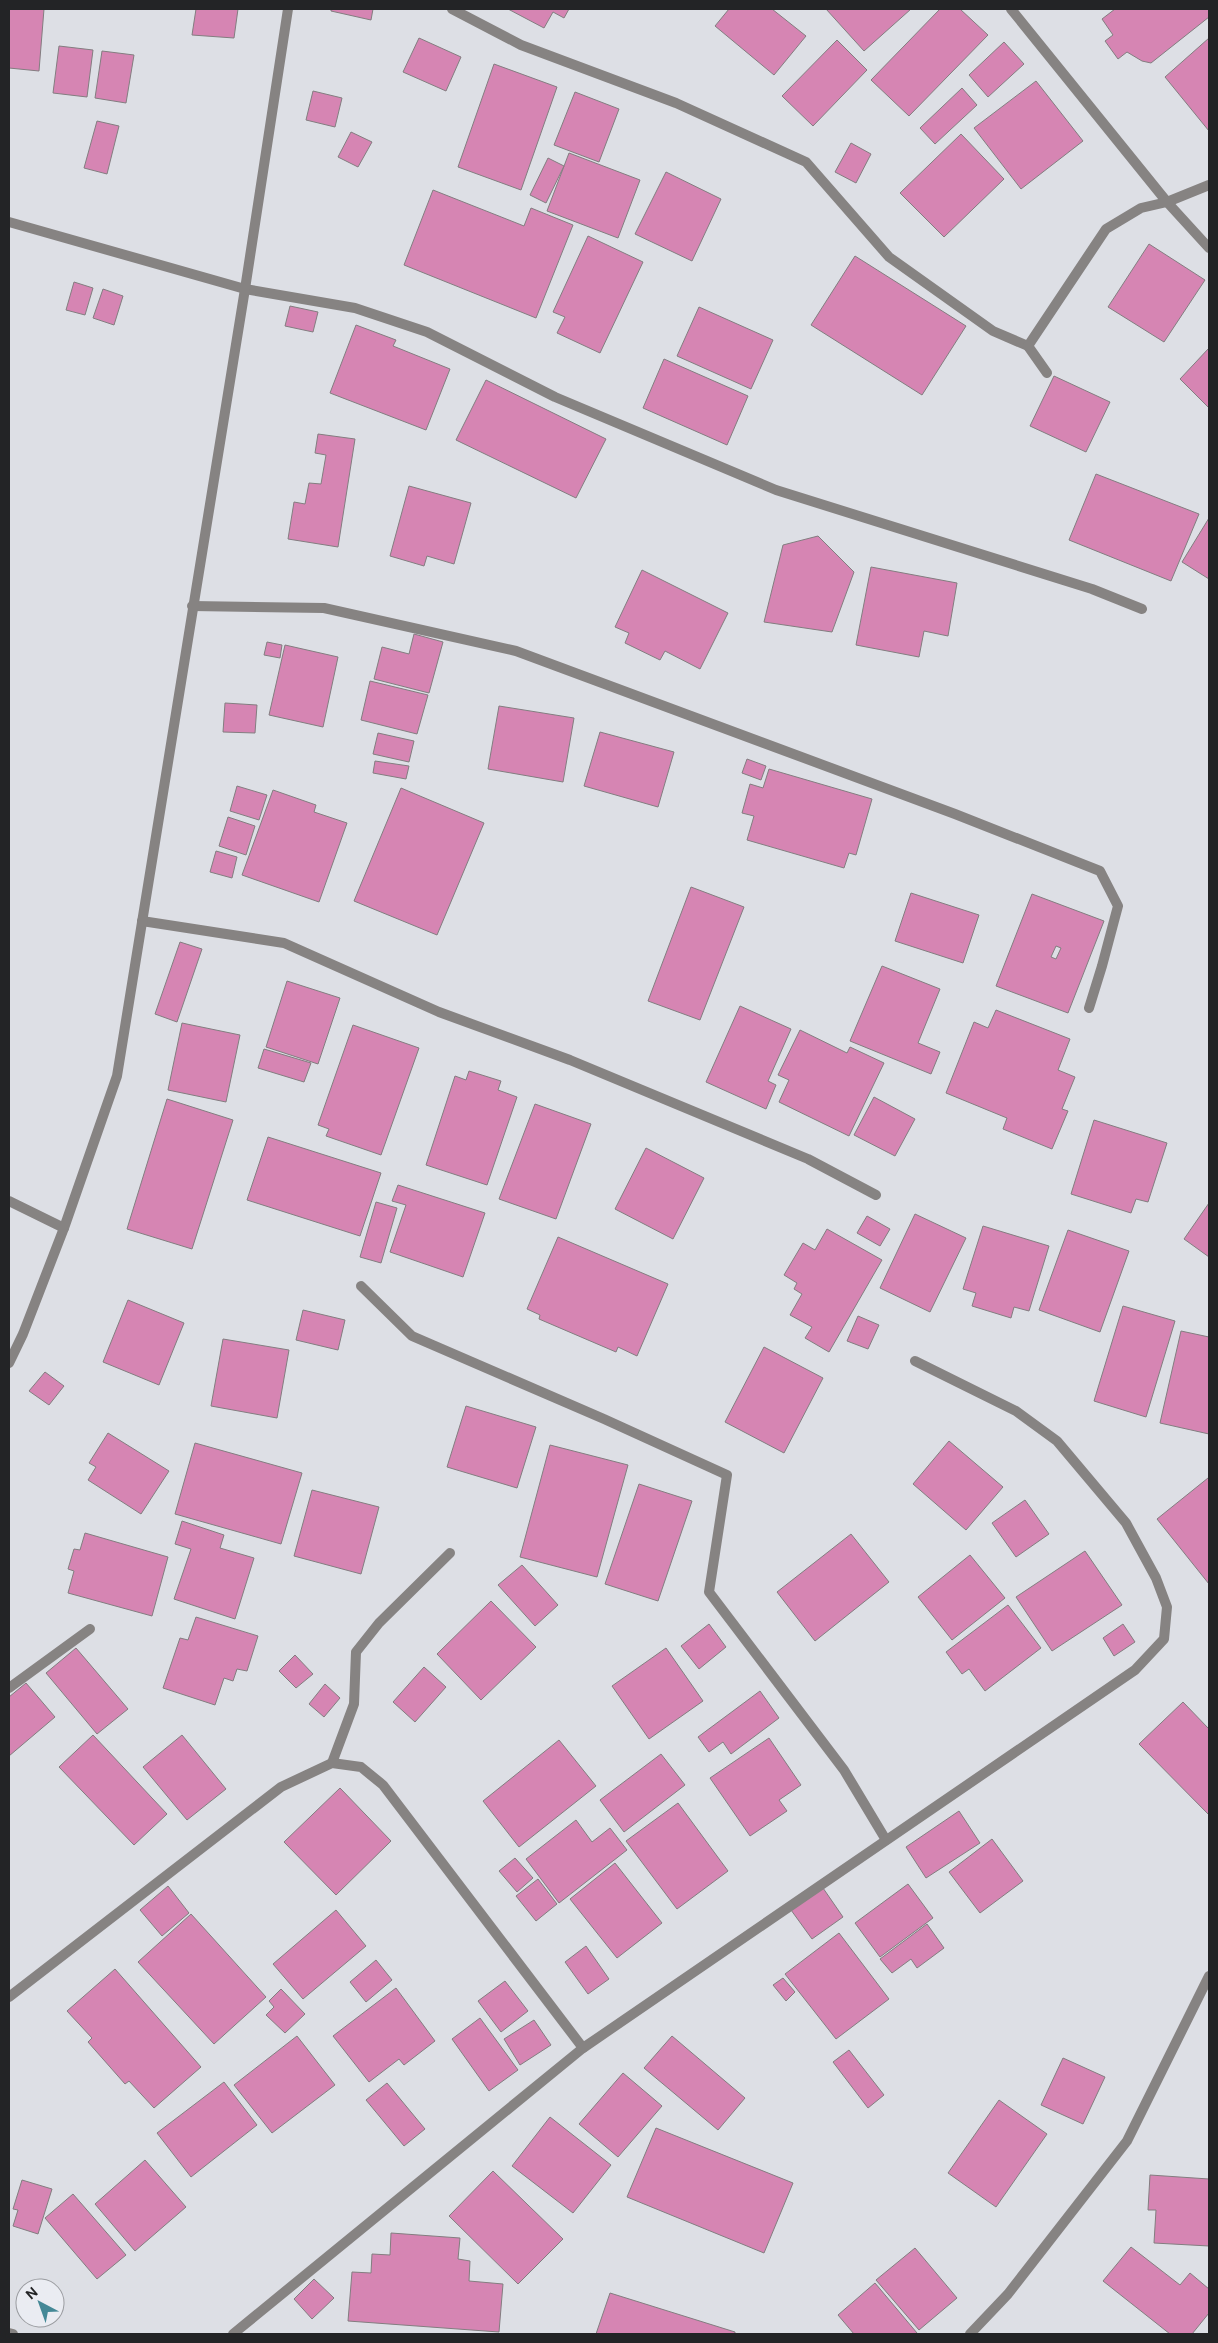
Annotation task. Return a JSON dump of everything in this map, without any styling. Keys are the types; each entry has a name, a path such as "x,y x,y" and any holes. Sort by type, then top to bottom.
{"street":[{"path":"9,1363 23,1334 64,1228 117,1076 245,289 288,9"},
{"path":"452,9 522,45 676,103 806,162 889,257 993,331 1028,346 1047,373"},
{"path":"1011,9 1167,202 1209,248"},
{"path":"1028,346 1106,229 1141,208 1167,202 1209,185"},
{"path":"9,222 245,289 355,308 427,332 556,397 776,490 1092,589 1142,609"},
{"path":"192,606 324,608 516,651 955,814 1100,871 1118,906 1089,1008"},
{"path":"142,921 284,943 439,1012 570,1060 808,1159 876,1195"},
{"path":"9,1201 64,1228"},
{"path":"361,1286 412,1336 604,1419 727,1475 708,1592 844,1770 886,1840"},
{"path":"233,2334 584,2048 1135,1670 1164,1639 1167,1607 1156,1578 1126,1523 1058,1441 1016,1411 915,1360"},
{"path":"332,1763 354,1704 356,1652 378,1623 450,1552"},
{"path":"9,1688 90,1629"},
{"path":"9,1997 281,1787 332,1763 361,1767 383,1785 584,2048"},
{"path":"970,2334 1008,2294 1127,2141 1209,1976"},
{"path":"9,2333 13,2334"}],"building":[{"path":"9,9 44,9 39,71 9,68"},
{"path":"196,9 238,9 234,38 192,35"},
{"path":"331,9 373,9 371,20 331,11"},
{"path":"508,9 569,9 564,18 553,12 544,28"},
{"path":"729,9 772,9 806,36 774,75 715,26"},
{"path":"826,9 911,9 864,51"},
{"path":"940,9 960,9 988,35 909,116 871,80"},
{"path":"1115,9 1209,9 1209,17 1151,63 1142,61 1127,52 1118,59 1105,41 1113,35 1102,19"},
{"path":"419,38 461,57 446,91 403,72"},
{"path":"1209,38 1209,131 1165,77"},
{"path":"837,40 867,70 813,126 782,96"},
{"path":"1004,42 1024,64 988,97 969,75"},
{"path":"59,46 93,50 87,97 53,93"},
{"path":"102,51 134,55 126,103 95,98"},
{"path":"494,64 557,87 521,190 458,167"},
{"path":"1036,81 1083,141 1021,189 974,128"},
{"path":"962,88 977,105 935,144 920,128"},
{"path":"313,91 342,98 335,127 306,120"},
{"path":"575,92 619,109 599,162 554,145"},
{"path":"97,121 119,126 107,174 84,168"},
{"path":"351,132 372,142 358,167 338,157"},
{"path":"961,134 1004,179 944,237 900,193"},
{"path":"851,143 871,154 856,183 835,172"},
{"path":"569,153 640,180 618,238 547,211"},
{"path":"548,158 564,166 546,203 530,195"},
{"path":"666,172 721,199 692,261 635,234"},
{"path":"433,190 524,226 531,208 573,225 536,318 404,265"},
{"path":"588,236 643,262 600,353 557,333 565,317 553,312"},
{"path":"1149,244 1205,280 1164,342 1108,307"},
{"path":"855,256 966,326 922,395 811,325"},
{"path":"74,282 93,288 85,315 66,310"},
{"path":"103,289 123,296 114,325 93,318"},
{"path":"290,306 318,312 313,332 285,326"},
{"path":"699,307 773,340 751,389 677,356"},
{"path":"356,325 396,340 393,346 450,369 426,430 330,393"},
{"path":"1209,348 1209,408 1180,379"},
{"path":"664,359 748,396 727,445 643,408"},
{"path":"1054,376 1110,402 1086,452 1030,426"},
{"path":"486,380 606,439 576,498 456,440"},
{"path":"318,434 355,439 338,547 288,539 294,502 305,504 309,483 321,484 326,455 315,453"},
{"path":"1096,474 1199,514 1171,581 1069,540"},
{"path":"409,486 471,503 454,564 427,556 424,566 390,556"},
{"path":"1209,518 1209,579 1182,562"},
{"path":"818,536 854,572 832,632 764,622 783,545"},
{"path":"871,567 957,583 948,636 924,631 919,657 856,645"},
{"path":"642,570 728,613 700,669 665,651 660,660 625,643 629,633 615,627"},
{"path":"414,634 443,642 429,693 374,679 382,647 409,654"},
{"path":"267,642 282,645 280,658 264,655"},
{"path":"285,645 338,657 323,727 269,715"},
{"path":"370,681 428,695 417,734 361,720"},
{"path":"225,703 257,705 255,733 223,732"},
{"path":"499,706 574,718 563,782 488,769"},
{"path":"600,732 674,752 658,807 584,786"},
{"path":"378,733 414,741 409,762 373,754"},
{"path":"747,759 766,766 761,780 742,773"},
{"path":"375,761 409,766 406,779 373,773"},
{"path":"769,769 872,799 856,855 849,853 844,868 747,840 754,816 742,813 750,784 763,788"},
{"path":"237,786 267,795 259,820 230,811"},
{"path":"401,788 484,823 437,935 354,901"},
{"path":"273,790 316,805 314,812 347,823 319,902 242,875"},
{"path":"228,817 255,826 246,855 219,846"},
{"path":"216,851 237,857 232,878 210,872"},
{"path":"691,887 744,907 700,1020 648,1001"},
{"path":"911,893 979,915 963,963 895,941"},
{"path":"1032,894 1104,921 1068,1013 996,986","holes":["1056,946 1061,948 1056,959 1051,957"]},
{"path":"180,942 202,949 177,1022 155,1014"},
{"path":"882,966 940,989 918,1043 940,1052 931,1074 850,1041"},
{"path":"287,981 340,998 318,1064 266,1047"},
{"path":"740,1006 791,1029 768,1081 776,1085 766,1109 706,1082"},
{"path":"996,1010 1070,1039 1058,1070 1075,1077 1062,1109 1068,1111 1052,1149 1003,1129 1007,1118 946,1093 974,1022 988,1028"},
{"path":"182,1023 240,1035 226,1102 168,1090"},
{"path":"353,1025 419,1048 381,1155 326,1136 329,1129 318,1125"},
{"path":"800,1030 847,1053 850,1047 884,1063 849,1136 779,1102 789,1080 778,1075"},
{"path":"264,1049 311,1063 304,1082 258,1068"},
{"path":"469,1071 501,1081 498,1090 517,1097 487,1185 426,1165 455,1076 466,1080"},
{"path":"874,1097 915,1119 895,1156 854,1135"},
{"path":"167,1099 233,1120 192,1249 127,1229"},
{"path":"535,1104 591,1124 556,1219 499,1199"},
{"path":"1094,1120 1167,1143 1148,1202 1136,1199 1131,1213 1071,1194"},
{"path":"268,1137 381,1173 360,1236 247,1200"},
{"path":"646,1148 704,1178 673,1239 615,1209"},
{"path":"398,1185 485,1213 463,1277 390,1252 406,1205 392,1201"},
{"path":"376,1202 397,1208 381,1263 360,1257"},
{"path":"1209,1203 1209,1257 1184,1239"},
{"path":"915,1214 966,1238 930,1312 880,1288"},
{"path":"867,1216 890,1229 880,1246 857,1233"},
{"path":"983,1226 1049,1246 1029,1311 1014,1307 1011,1318 972,1306 976,1293 963,1289"},
{"path":"827,1229 882,1260 829,1352 805,1338 812,1327 790,1315 802,1294 794,1289 797,1283 784,1275 803,1243 815,1250"},
{"path":"1068,1230 1129,1251 1100,1332 1039,1310"},
{"path":"558,1237 668,1284 637,1356 618,1347 616,1352 539,1319 540,1315 527,1309"},
{"path":"128,1300 184,1323 159,1385 103,1362"},
{"path":"1123,1306 1175,1321 1146,1417 1094,1401"},
{"path":"303,1310 345,1320 338,1350 296,1340"},
{"path":"858,1316 879,1325 868,1349 847,1341"},
{"path":"1181,1331 1209,1337 1209,1434 1160,1423"},
{"path":"223,1339 289,1350 277,1418 211,1406"},
{"path":"764,1347 823,1378 784,1453 725,1422"},
{"path":"45,1372 64,1386 49,1405 29,1391"},
{"path":"466,1406 536,1427 517,1488 447,1467"},
{"path":"108,1433 169,1471 141,1514 88,1480 96,1467 89,1463"},
{"path":"949,1441 1003,1487 966,1530 913,1484"},
{"path":"195,1443 302,1473 281,1544 175,1514"},
{"path":"550,1445 628,1465 597,1577 520,1557"},
{"path":"1209,1479 1209,1584 1157,1519"},
{"path":"639,1484 692,1501 658,1601 605,1584"},
{"path":"312,1490 379,1507 361,1574 294,1556"},
{"path":"1025,1500 1049,1534 1016,1557 992,1523"},
{"path":"182,1521 224,1535 220,1548 254,1558 235,1619 174,1599 191,1549 175,1544"},
{"path":"85,1533 168,1557 152,1616 68,1593 74,1571 68,1569 74,1549 80,1550"},
{"path":"851,1534 889,1582 815,1641 777,1592"},
{"path":"1085,1551 1122,1605 1052,1651 1016,1597"},
{"path":"970,1555 1005,1598 952,1640 918,1597"},
{"path":"522,1565 558,1605 535,1626 498,1585"},
{"path":"491,1601 536,1647 481,1700 437,1654"},
{"path":"1008,1605 1041,1648 985,1691 969,1669 962,1674 946,1652"},
{"path":"196,1617 258,1636 247,1671 237,1669 233,1681 224,1678 215,1705 163,1688 180,1638 188,1640"},
{"path":"709,1624 726,1647 699,1669 681,1646"},
{"path":"1123,1624 1135,1642 1114,1656 1103,1638"},
{"path":"76,1648 128,1709 97,1734 46,1673"},
{"path":"666,1648 703,1701 649,1739 612,1686"},
{"path":"295,1655 313,1674 296,1688 279,1671"},
{"path":"424,1667 446,1687 415,1722 393,1702"},
{"path":"26,1683 55,1717 9,1756 9,1697"},
{"path":"325,1684 340,1698 324,1717 309,1704"},
{"path":"760,1691 779,1718 731,1754 723,1742 709,1752 698,1737"},
{"path":"1183,1702 1209,1729 1209,1815 1139,1744"},
{"path":"93,1735 167,1814 134,1845 59,1767"},
{"path":"182,1735 226,1789 187,1820 143,1767"},
{"path":"769,1738 801,1785 779,1800 787,1811 750,1836 710,1778"},
{"path":"559,1740 596,1786 519,1847 483,1801"},
{"path":"661,1754 685,1785 624,1832 600,1800"},
{"path":"340,1788 391,1841 336,1895 284,1842"},
{"path":"678,1803 728,1871 677,1909 626,1841"},
{"path":"959,1811 980,1843 926,1878 906,1847"},
{"path":"576,1820 592,1842 610,1828 627,1850 559,1903 526,1859"},
{"path":"992,1839 1023,1881 980,1913 949,1872"},
{"path":"515,1858 533,1878 517,1892 499,1871"},
{"path":"615,1863 662,1923 617,1958 570,1899"},
{"path":"538,1879 557,1904 536,1921 516,1896"},
{"path":"908,1884 933,1918 880,1957 855,1923"},
{"path":"168,1886 189,1913 162,1936 140,1910"},
{"path":"823,1888 843,1917 812,1939 791,1910"},
{"path":"336,1910 366,1946 303,1999 273,1964"},
{"path":"191,1914 266,1997 214,2044 138,1962"},
{"path":"927,1924 944,1948 917,1968 911,1959 892,1973 880,1959"},
{"path":"839,1933 889,1999 836,2039 785,1974"},
{"path":"586,1946 609,1979 588,1994 565,1962"},
{"path":"376,1960 392,1980 366,2002 350,1982"},
{"path":"115,1969 201,2067 154,2108 129,2081 125,2084 88,2042 92,2038 67,2011"},
{"path":"783,1978 795,1992 786,2001 773,1985"},
{"path":"505,1981 528,2011 501,2032 478,2001"},
{"path":"396,1988 435,2041 404,2065 399,2059 369,2082 333,2036"},
{"path":"281,1989 305,2014 285,2033 266,2015 274,2007 269,2001"},
{"path":"480,2018 518,2070 489,2091 452,2039"},
{"path":"534,2020 551,2045 520,2065 504,2039"},
{"path":"297,2036 335,2085 272,2133 234,2085"},
{"path":"672,2036 745,2098 718,2130 644,2068"},
{"path":"849,2050 884,2095 868,2108 833,2062"},
{"path":"1063,2058 1105,2077 1083,2124 1041,2105"},
{"path":"623,2073 662,2106 618,2157 579,2124"},
{"path":"224,2082 257,2125 191,2177 157,2133"},
{"path":"387,2083 425,2129 404,2146 366,2100"},
{"path":"999,2100 1047,2134 996,2207 948,2173"},
{"path":"550,2117 611,2165 573,2213 512,2166"},
{"path":"656,2128 793,2183 764,2253 627,2197"},
{"path":"145,2160 186,2207 135,2251 95,2204"},
{"path":"493,2171 563,2239 518,2284 449,2216"},
{"path":"1150,2175 1209,2179 1209,2246 1154,2243 1156,2210 1148,2210"},
{"path":"22,2180 52,2189 38,2234 13,2226 18,2210 13,2209"},
{"path":"73,2194 126,2255 97,2279 45,2218"},
{"path":"391,2233 460,2238 458,2259 470,2261 469,2281 503,2284 499,2332 348,2321 352,2272 371,2273 372,2254 390,2255"},
{"path":"1131,2247 1180,2285 1190,2273 1209,2289 1209,2313 1192,2334 1170,2334 1103,2281"},
{"path":"915,2248 957,2298 919,2330 876,2280"},
{"path":"314,2279 334,2298 312,2319 294,2299"},
{"path":"875,2283 917,2333 854,2334 838,2315"},
{"path":"610,2293 735,2332 735,2334 596,2334"}]}
